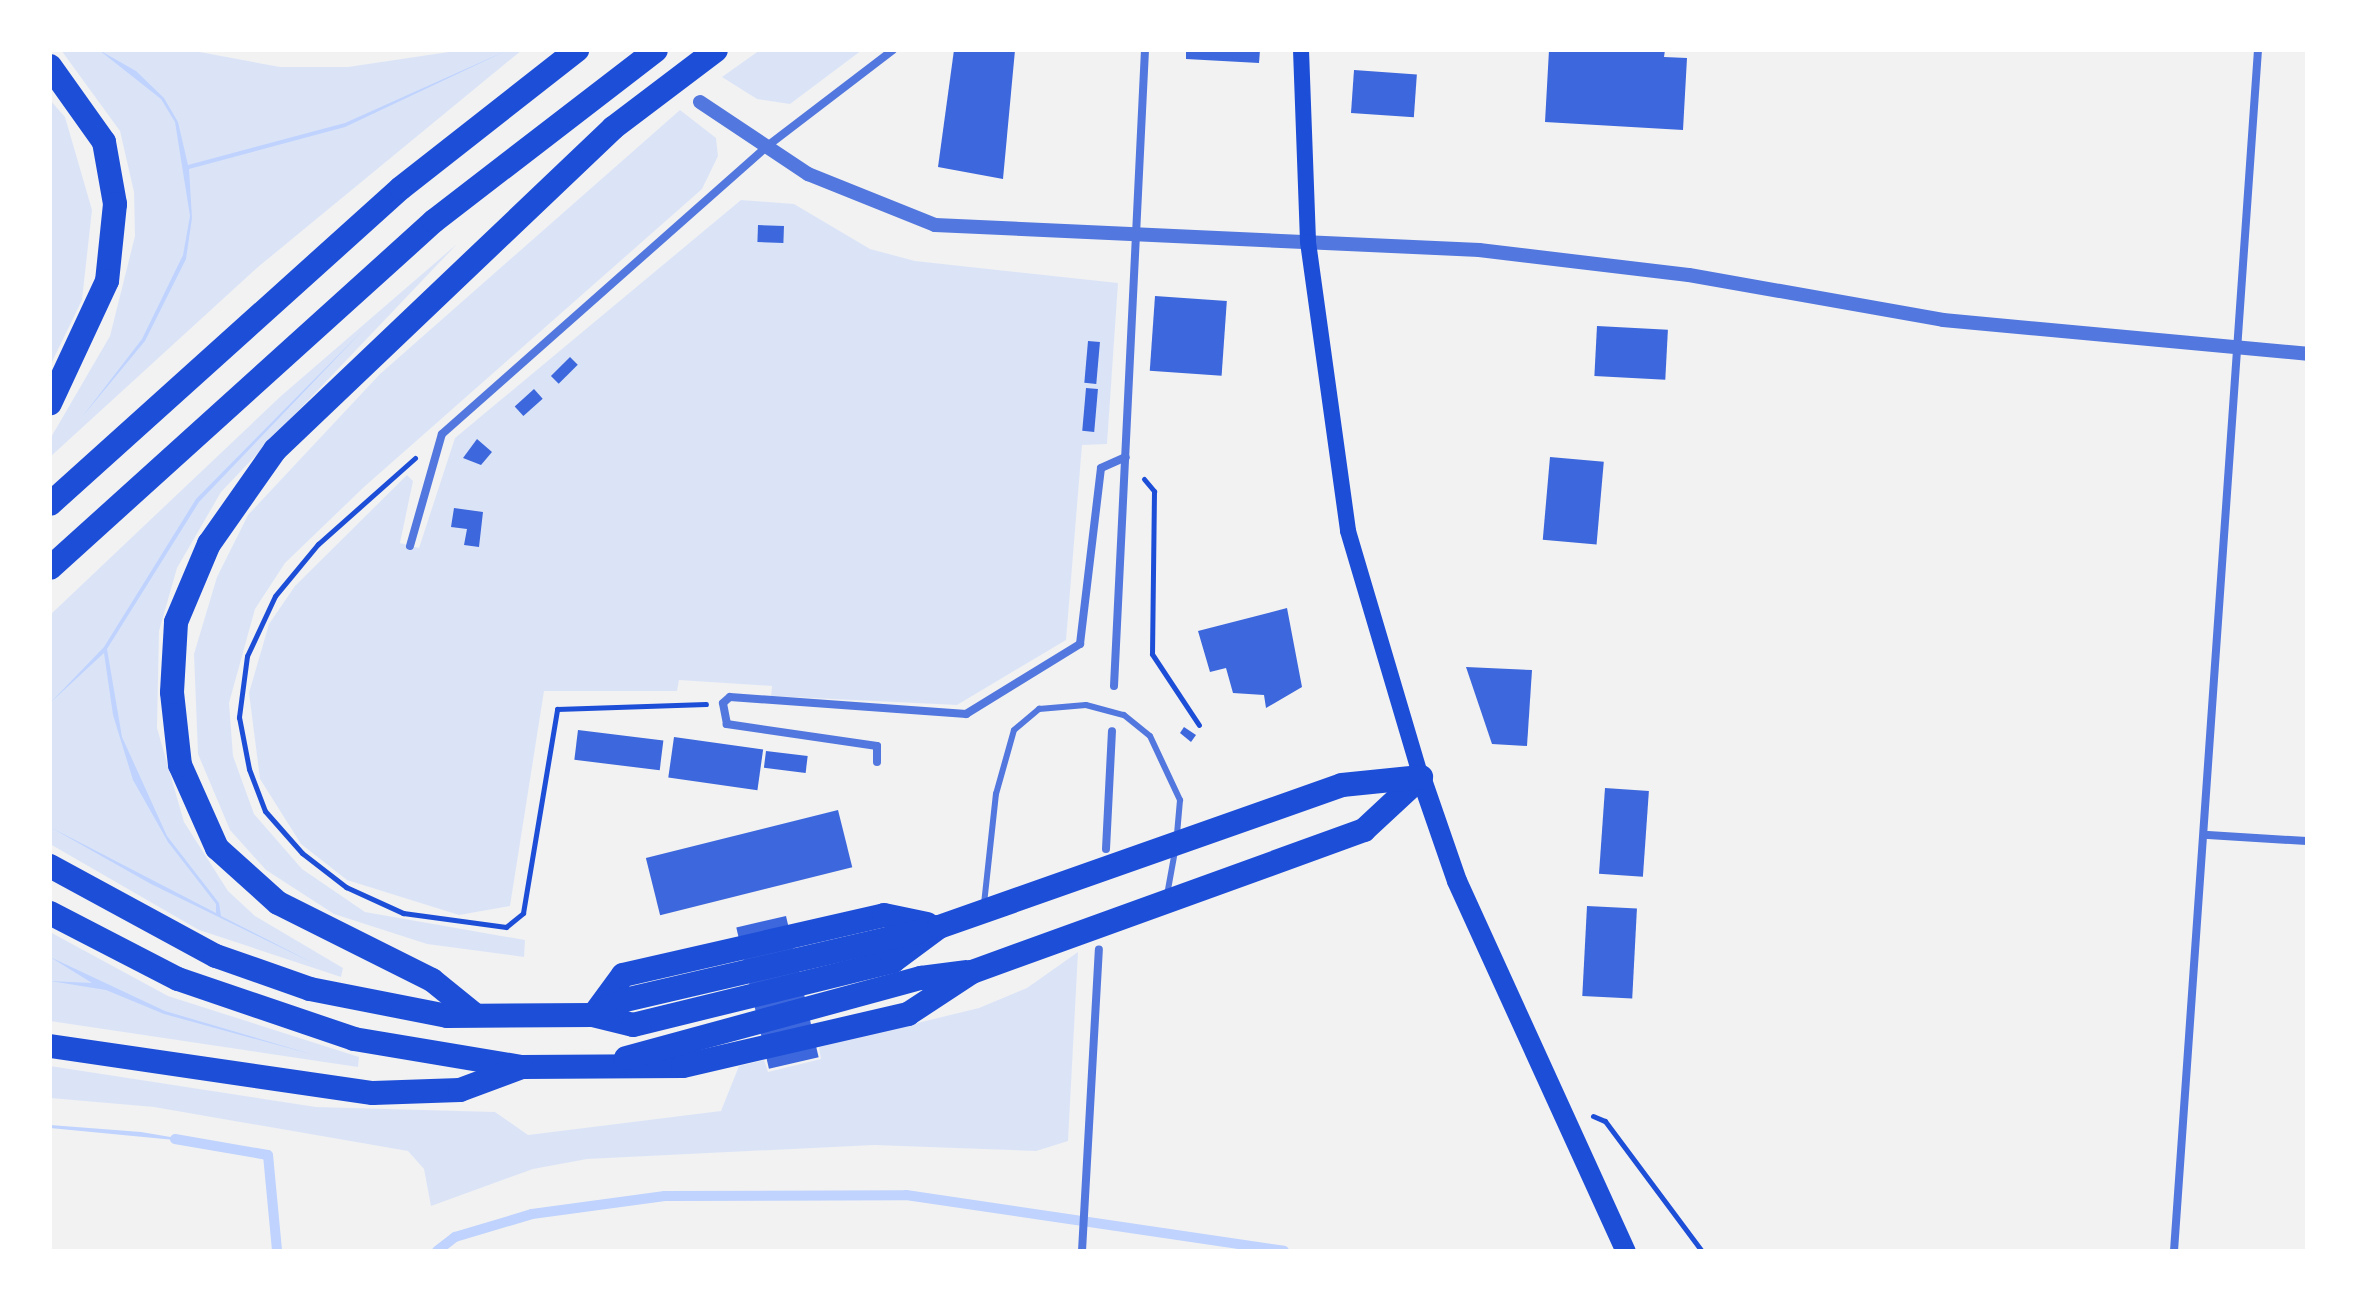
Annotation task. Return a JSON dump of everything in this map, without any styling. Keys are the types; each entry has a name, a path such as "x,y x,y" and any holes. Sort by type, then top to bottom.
{"highway":[{"path":"50,504 401,188 577,50"},
{"path":"50,568 434,221 656,50"},
{"path":"474,1014 432,980 278,903 217,848 180,765 172,692 176,622 209,544 275,450 613,128 716,50"},
{"path":"50,66 104,142 115,204 107,281 50,403"},
{"path":"50,866 216,956 310,989 447,1016 593,1015 625,1000 939,927 1342,785 1421,777"},
{"path":"50,913 256,1009 354,1039 522,1067 616,1062 683,1066 908,1014 972,972 1364,830 1421,777"},
{"path":"50,1046 373,1093 460,1090 522,1067"}],"main road":[{"path":"1301,50 1308,242 1348,531 1421,777 1457,881 1626,1251"}],"street":[{"path":"410,546 442,434 766,147 893,50"},
{"path":"1114,686 1145,50"},
{"path":"2174,1251 2208,835 2258,50"},
{"path":"700,102 766,147 854,197 935,225 1136,238 1479,250 1689,275 1943,320 2307,354"},
{"path":"877,762 877,746 727,724 723,703 730,697 937,716 979,706 1080,644 1101,468 1126,457"},
{"path":"1106,849 1112,731"},
{"path":"2208,835 2307,841"},
{"path":"1082,1251 1099,949"}],"lane":[{"path":"983,911 996,794 1014,730 1039,709 1086,705 1124,715 1150,736 1180,800 1166,902"}],"path":[{"path":"442,434 318,544 275,596 247,656 239,717 249,769 265,811 302,853 346,887 403,913 506,927 523,913 557,709 723,703"},
{"path":"1126,457 1154,491 1152,654 1199,725"},
{"path":"1558,1101 1605,1121 1702,1251"}],"shaded area":[{"path":"61,50 189,50 280,67 348,67 462,50 522,50 258,267 50,457 50,439 110,336 135,236 134,192 120,131"},
{"path":"760,50 862,50 790,104 757,99 722,77"},
{"path":"50,100 65,117 92,210 82,300 50,366"},
{"path":"680,110 716,138 718,156 702,189 364,487 285,563 255,609 229,703 233,756 254,814 302,869 365,912 525,940 524,957 427,944 334,914 266,870 230,830 198,754 194,654 217,577 248,515 380,374"},
{"path":"741,200 794,204 870,249 915,261 1118,283 1107,444 1082,445 1066,640 957,705 771,696 772,686 679,680 677,691 544,691 510,906 459,915 347,880 301,844 260,779 249,693 269,624 295,586 407,475 413,481 400,543 419,548 455,438"},
{"path":"457,244 221,492 177,568 159,631 157,728 184,822 228,891 255,916 343,968 341,977 199,930 50,844 50,615 281,396"},
{"path":"50,932 168,996 359,1057 358,1067 50,1021"},
{"path":"1078,952 1068,1141 1036,1151 874,1145 587,1159 533,1169 431,1206 424,1169 408,1151 154,1107 50,1098 50,1066 316,1107 495,1112 528,1135 721,1111 739,1066 764,1060 768,1072 821,1059 819,1047 979,1008 1027,988"}],"water":[{"path":"99,50 136,71 164,98 178,122 188,165 345,123 508,50 345,127 189,169 192,218 186,259 145,341 82,417 142,339 183,255 190,216 175,122 161,99"},
{"path":"366,327 199,502 107,649 122,737 167,836 219,903 221,916 317,965 151,884 50,827 216,913 216,904 168,842 133,780 113,715 104,653 50,703 104,647 196,499"},
{"path":"50,957 165,1011 314,1055 164,1014 106,990 50,981 92,983"},
{"path":"50,1125 141,1132 206,1143 50,1128"}],"building":[{"path":"954,50 1015,50 1003,179 938,167"},
{"path":"1186,50 1260,50 1259,63 1186,59"},
{"path":"1549,50 1665,50 1664,57 1687,58 1683,130 1545,122"},
{"path":"1354,70 1417,74 1414,117 1351,113"},
{"path":"758,225 784,226 783,243 757,242"},
{"path":"1155,296 1227,301 1222,376 1150,371"},
{"path":"1597,326 1668,330 1665,380 1594,376"},
{"path":"1088,341 1100,342 1096,384 1084,383"},
{"path":"570,357 578,365 559,384 551,376"},
{"path":"1086,388 1098,389 1094,432 1082,431"},
{"path":"534,389 543,399 523,416 515,406"},
{"path":"477,439 492,452 481,465 463,458"},
{"path":"1550,457 1604,462 1597,544 1543,540"},
{"path":"454,508 483,512 479,547 464,545 467,529 451,527"},
{"path":"1287,608 1302,687 1266,708 1264,695 1233,693 1226,668 1210,672 1198,631"},
{"path":"1466,667 1532,670 1527,746 1492,744"},
{"path":"1184,727 1196,735 1191,742 1180,733"},
{"path":"578,730 663,740 660,770 574,760"},
{"path":"674,737 763,750 757,790 668,778"},
{"path":"766,751 808,756 806,773 764,768"},
{"path":"1605,788 1649,791 1643,877 1599,874"},
{"path":"838,810 852,867 660,915 646,858"},
{"path":"1587,906 1637,909 1632,998 1582,996"},
{"path":"786,916 819,1057 769,1069 736,927"}],"waterway":[{"path":"175,1139 268,1155 277,1251"},
{"path":"437,1251 455,1237 532,1214 665,1196 906,1195 1284,1251"}]}
